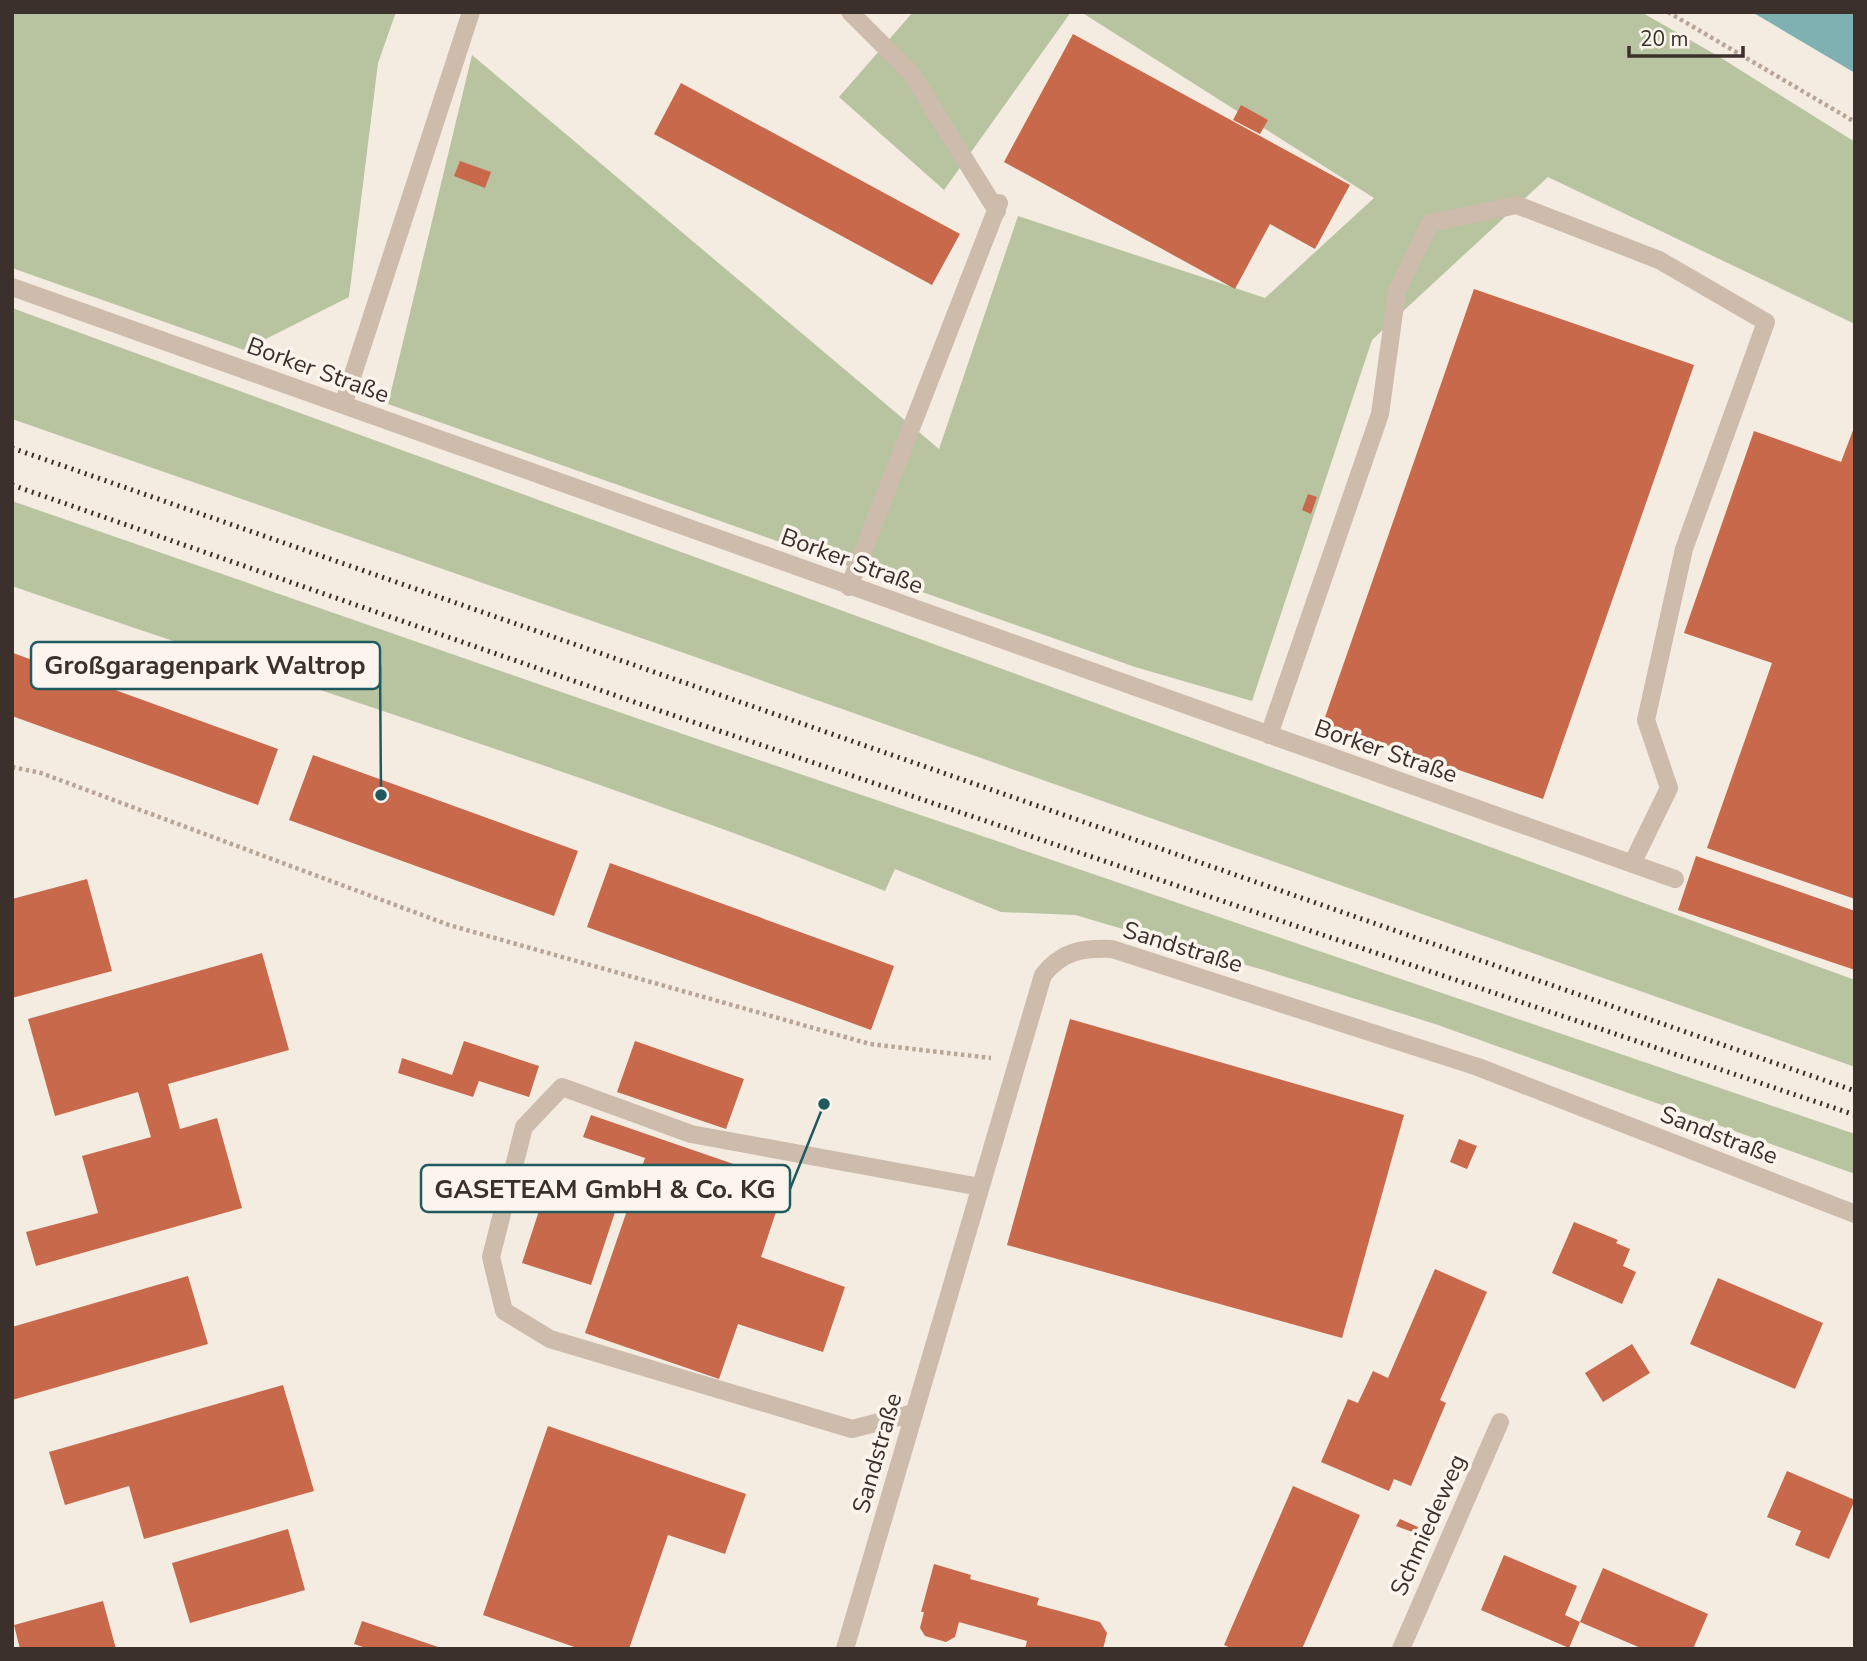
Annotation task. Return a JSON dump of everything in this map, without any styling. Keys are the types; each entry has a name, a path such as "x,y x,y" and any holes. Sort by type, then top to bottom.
{"street":[{"path":"343,405 471,12"},
{"path":"849,587 998,207 911,73 850,12"},
{"path":"1269,735 1380,414 1397,290 1430,223 1517,205 1659,260 1766,322 1684,549 1646,720 1669,788 1632,864"},
{"name":"Borker Straße","path":"12,287 1675,879"},
{"name":"Sandstraße","path":"845,1649 1043,975 1055,960 1082,948 1112,949 1478,1067 1855,1214"},
{"path":"914,1413 852,1429 550,1339 504,1311 491,1257 524,1127 562,1087 691,1134 980,1186"},
{"name":"Schmiedeweg","path":"1401,1649 1500,1422"}],"path":[{"path":"1668,12 1855,122"},
{"path":"12,766 41,773 462,929 870,1044 1017,1060"}],"green space":[{"path":"12,12 396,12 378,63 349,297 244,350 12,268"},
{"path":"913,12 1071,12 944,190 839,97"},
{"path":"1081,12 1641,12 1718,56 1855,142 1855,324 1548,177 1372,340 1252,701 1135,667 388,404 472,55 939,449 1018,216 1265,298 1374,198"},
{"path":"12,308 1855,980 1855,1067 664,646 12,419"},
{"path":"12,501 639,719 1855,1134 1855,1174 1438,1025 1267,971 1075,915 1001,912 895,869 885,891 669,809 12,586"}],"water":[{"path":"1752,12 1855,12 1855,73"}],"building":[{"path":"1073,34 1350,185 1315,249 1270,224 1235,289 1004,162"},
{"path":"681,83 960,234 932,285 654,134"},
{"path":"1241,105 1268,120 1260,134 1233,120"},
{"path":"460,161 491,172 485,188 454,176"},
{"path":"1474,289 1694,365 1543,799 1323,723"},
{"path":"1855,425 1855,899 1707,848 1772,663 1684,633 1754,431 1841,462"},
{"path":"1308,494 1317,497 1311,514 1302,510"},
{"path":"13,653 278,749 258,805 12,716"},
{"path":"313,755 578,851 554,916 289,820"},
{"path":"1696,856 1855,911 1855,970 1678,910"},
{"path":"610,863 894,966 871,1030 587,927"},
{"path":"87,879 112,971 12,998 12,899"},
{"path":"262,953 289,1050 168,1084 180,1129 217,1118 242,1208 36,1266 26,1232 98,1213 82,1156 151,1137 138,1092 55,1116 28,1019"},
{"path":"1070,1019 1404,1115 1342,1338 1007,1245"},
{"path":"464,1041 539,1066 529,1097 479,1081 473,1097 398,1073 402,1058 452,1075"},
{"path":"635,1041 744,1079 726,1129 617,1092"},
{"path":"591,1115 786,1182 761,1257 845,1287 823,1352 738,1324 719,1379 585,1333 645,1158 583,1137"},
{"path":"1459,1139 1477,1146 1467,1169 1450,1162"},
{"path":"550,1177 619,1200 591,1285 522,1263"},
{"path":"1574,1222 1618,1240 1616,1243 1630,1249 1623,1266 1636,1272 1622,1304 1552,1273"},
{"path":"1435,1269 1487,1292 1440,1400 1446,1403 1411,1486 1394,1479 1389,1491 1321,1462 1348,1399 1358,1403 1373,1371 1388,1378"},
{"path":"188,1276 208,1344 12,1400 12,1327"},
{"path":"1718,1278 1823,1323 1795,1389 1690,1344"},
{"path":"1632,1344 1650,1373 1603,1402 1585,1373"},
{"path":"283,1385 314,1491 144,1539 129,1486 65,1505 49,1452"},
{"path":"548,1426 746,1494 725,1554 668,1535 629,1649 580,1649 483,1615"},
{"path":"1787,1471 1855,1500 1829,1559 1795,1545 1801,1531 1767,1517"},
{"path":"1293,1486 1360,1515 1302,1649 1233,1649 1224,1645"},
{"path":"1400,1519 1418,1527 1415,1533 1396,1526"},
{"path":"288,1529 305,1590 190,1623 172,1563"},
{"path":"1504,1555 1577,1586 1565,1615 1580,1622 1569,1648 1481,1610"},
{"path":"934,1564 971,1575 970,1579 1039,1598 1037,1605 1100,1622 1107,1633 1103,1649 1025,1649 1027,1641 959,1622 955,1637 946,1642 925,1636 920,1628 924,1612 921,1612"},
{"path":"1603,1568 1708,1614 1693,1649 1643,1649 1580,1622"},
{"path":"103,1601 116,1649 20,1649 14,1625"},
{"path":"362,1621 441,1649 369,1649 354,1644"}],"railway":[{"path":"12,448 1855,1091"},
{"path":"12,485 643,705 1855,1115"}],"place":[{"name":"Großgaragenpark Waltrop","path":"381,795"},
{"name":"GASETEAM GmbH & Co. KG","path":"824,1104"}]}
